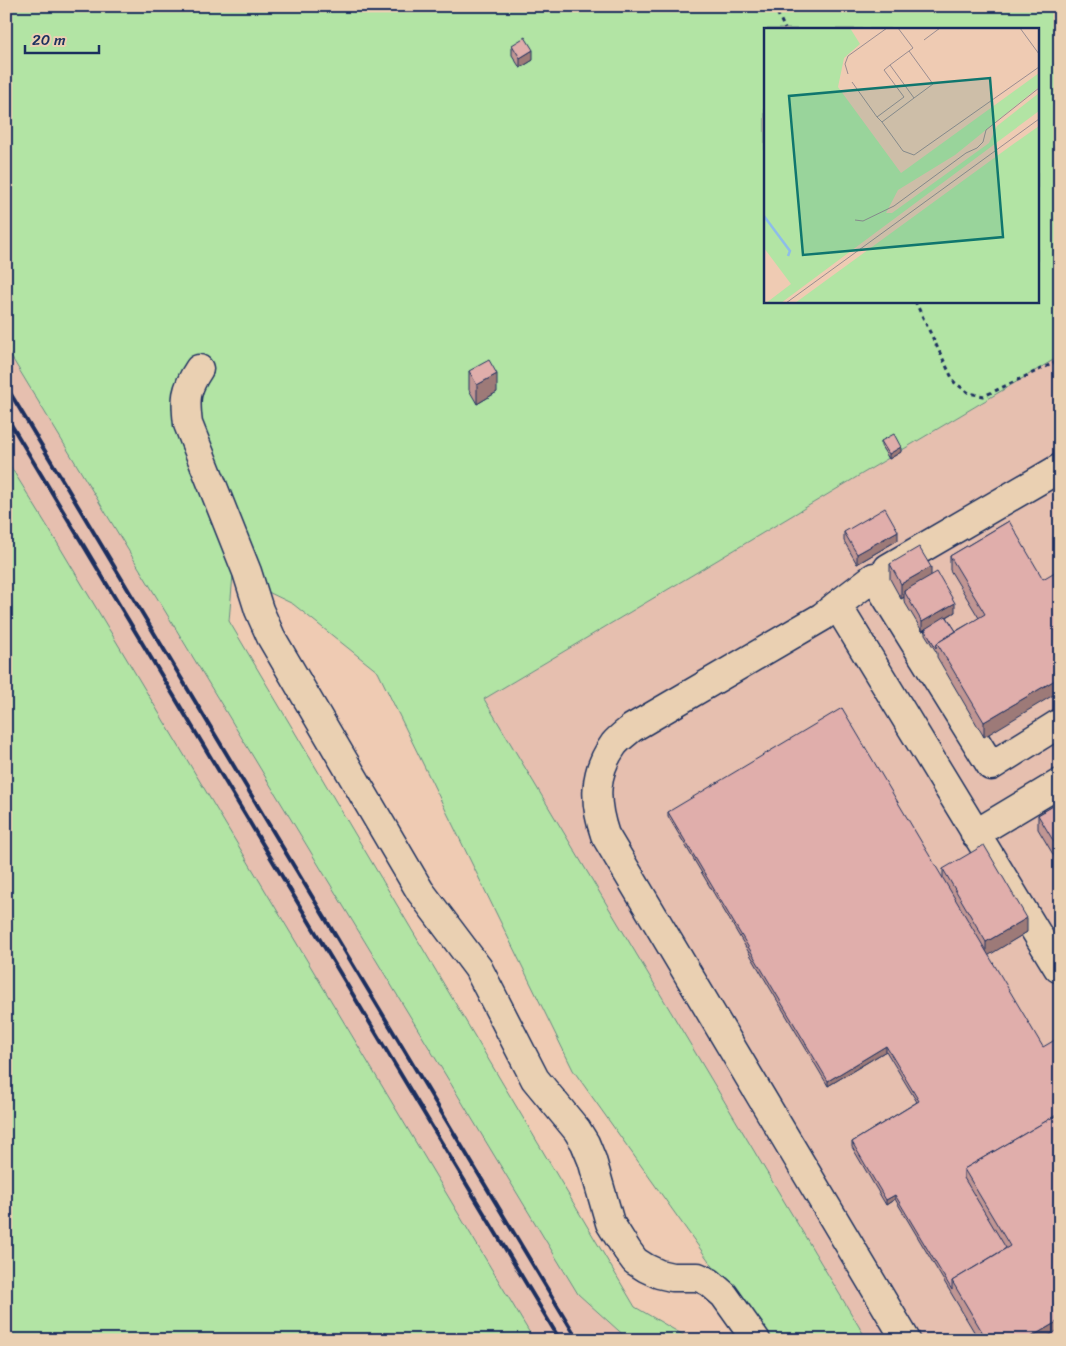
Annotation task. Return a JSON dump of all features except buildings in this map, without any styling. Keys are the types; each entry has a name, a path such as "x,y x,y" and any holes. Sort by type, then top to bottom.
{"lane":[{"path":"199,369 190,384 186,402 188,424 271,637 420,890 478,968 535,1079 577,1130 585,1143 592,1160 610,1223 627,1250 646,1268 659,1274 672,1277 698,1277 709,1282 724,1295 756,1340"},
{"path":"906,1340 616,855 598,815 596,802 599,779 604,759 615,743 632,728 822,617 894,563 1060,468"},
{"path":"874,578 990,766 1060,723"},
{"path":"837,605 975,834 1058,968 1060,967"},
{"path":"975,834 1060,783"}],"path":[{"path":"774,6 785,28"},
{"path":"915,302 954,382 969,393 984,396 1060,360"}],"shaded area":[{"path":"6,348 578,1294 629,1340 534,1340 6,459"},
{"path":"1060,356 1060,1340 867,1340 484,699"}],"green space":[{"path":"6,6 1060,6 1060,356 484,699 867,1340 763,1340 573,1070 378,672 293,604 233,575 229,621 635,1307 692,1340 629,1340 578,1294 6,348"},
{"path":"6,459 49,529 534,1340 6,1340"}],"railway":[{"path":"6,386 578,1340"},
{"path":"6,416 560,1340"}]}
